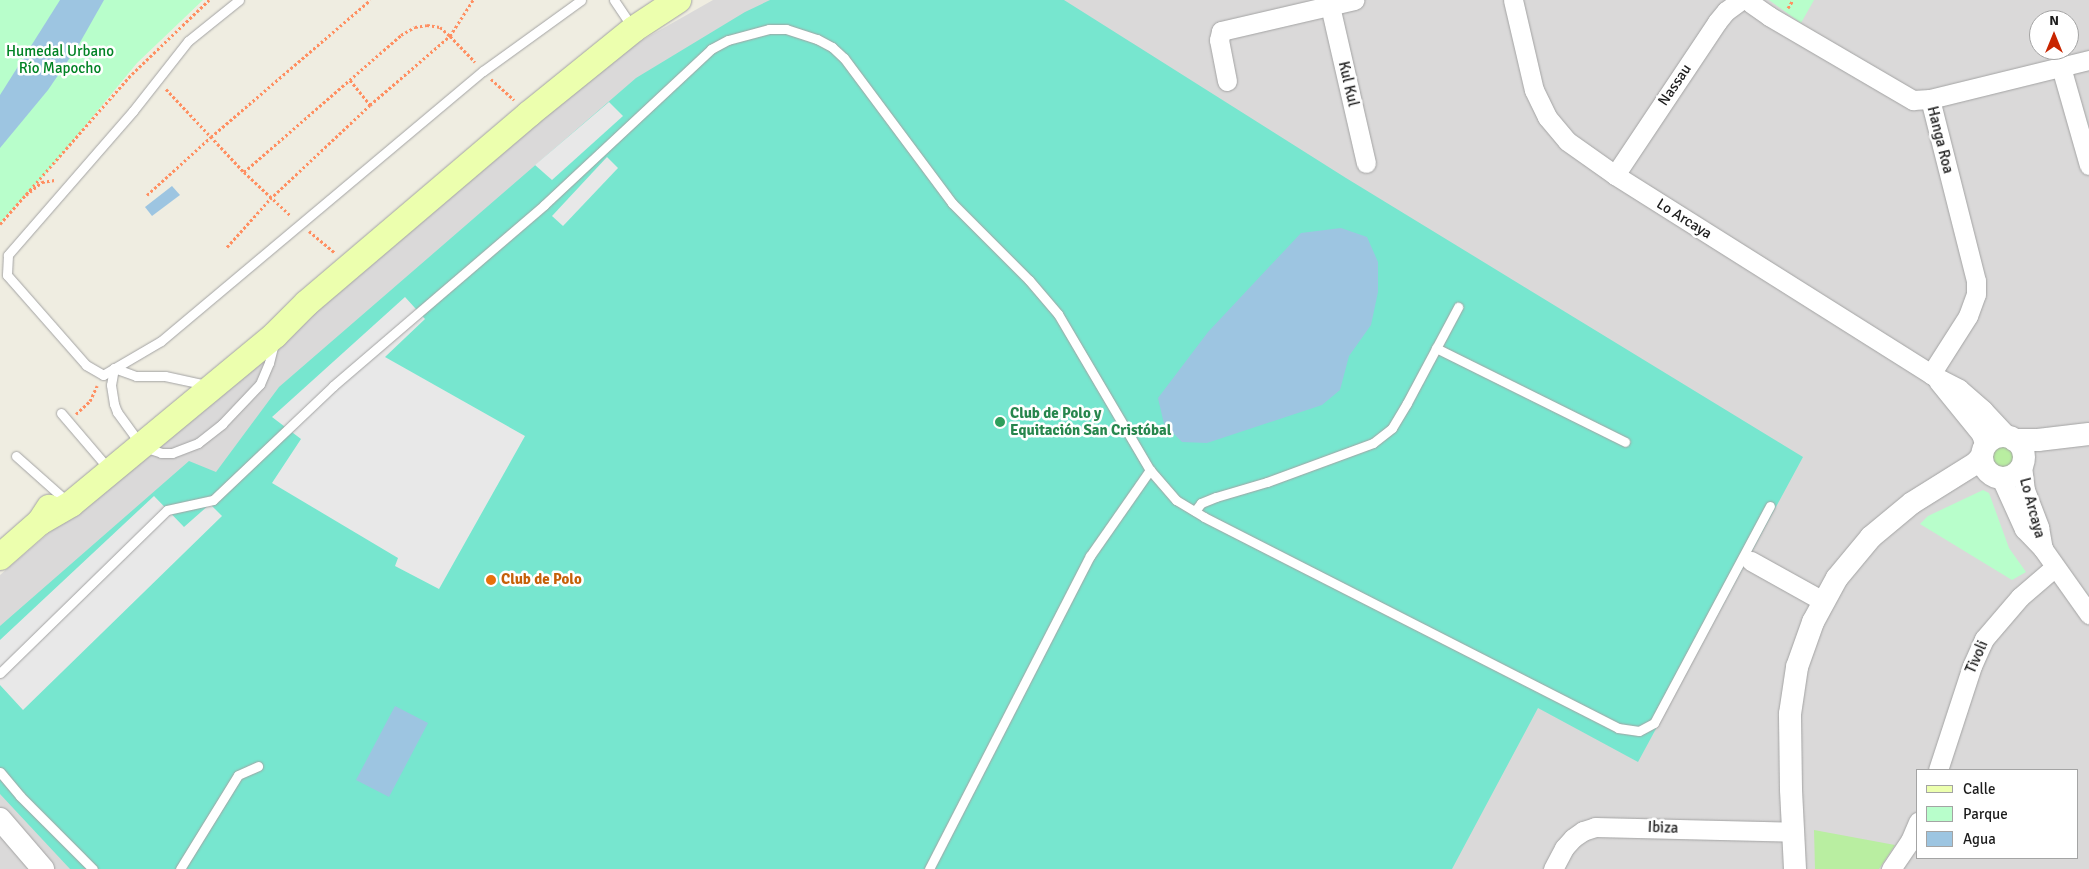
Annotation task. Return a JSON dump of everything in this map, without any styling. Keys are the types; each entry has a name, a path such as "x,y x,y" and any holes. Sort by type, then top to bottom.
{"main road":[{"path":"0,557 40,522 61,496 102,461 138,440 275,335 307,303 350,266 634,29 678,0"},
{"path":"40,522 71,504 199,383 284,314 307,303"}],"street":[{"path":"1227,81 1219,40 1221,31 1354,0"},
{"name":"Lo Arcaya","path":"1514,0 1534,90 1547,116 1567,141 1615,175 1932,375 1959,389 2011,438"},
{"name":"Nassau","path":"1615,175 1717,22 1726,11 1741,0"},
{"name":"Hanga Roa","path":"1750,0 1752,4 1769,16 1913,100 1930,99 1976,281 1976,294 1968,316 1932,375"},
{"name":"Kul Kul","path":"1330,6 1366,163"},
{"path":"1930,99 2089,60"},
{"path":"2062,67 2089,165"},
{"name":"Lo Arcaya","path":"1932,375 1981,434 1990,464 2024,529 2043,549 2089,614"},
{"path":"1990,464 1995,438 2038,440 2089,434"},
{"path":"2011,438 2022,448 2023,463"},
{"path":"1795,869 1789,738 1793,690 1804,644 1823,601 1848,564 1871,537 1890,519 1976,462 1990,464 2013,475 2023,463 2081,443 2089,438"},
{"name":"Lo Arcaya","path":"2023,463 2025,490 2039,527 2043,549"},
{"path":"1747,559 1823,601"},
{"name":"Tivoli","path":"1938,769 1972,666 1984,639 2020,597 2055,568"},
{"path":"0,819 43,869"},
{"name":"Ibiza","path":"1553,869 1564,848 1573,838 1583,831 1595,827 1794,832"},
{"path":"1891,869 1910,841 1916,827"}],"lane":[{"path":"239,0 188,41 158,81 8,255 7,275 86,365 103,375 161,341 483,71 581,0"},
{"path":"614,0 634,29"},
{"path":"0,673 167,510 213,500 333,386 544,204 711,49 728,40 761,31 786,29 794,31 832,47 844,58 952,203 1029,280 1058,314 1074,336 1150,470 1176,500 1194,511 1618,728 1639,731 1654,723 1747,559 1770,506"},
{"path":"1194,511 1201,503 1216,497 1267,482 1373,443 1392,428 1458,307"},
{"path":"114,368 111,385 117,412 138,440 151,451 172,453 198,443 222,424 260,384 269,363 275,335"},
{"path":"1436,348 1625,442"},
{"path":"114,368 136,376 165,376 199,383"},
{"path":"61,413 102,461"},
{"path":"16,456 61,496"},
{"path":"929,869 1090,556 1150,470"},
{"path":"180,869 238,775 258,766"},
{"path":"0,772 20,796 93,869"}],"path":[{"path":"0,224 16,203 132,74 209,0"},
{"path":"147,194 370,0"},
{"path":"227,247 270,199 370,105 450,36 473,0"},
{"path":"244,172 401,35 415,27 427,25 440,27 450,36"},
{"path":"350,80 370,105"},
{"path":"158,81 270,199 350,266"},
{"path":"16,203 42,182 67,178 80,172"},
{"path":"68,421 90,401 103,375"}],"shaded area":[{"name":"Club de Polo y Equitación San Cristóbal","path":"713,0 2089,0 2089,869 0,869 0,575 206,398 623,51"},
{"name":"Club de Polo y Equitación San Cristóbal","path":"770,0 1064,0 1346,178 1803,457 1638,762 1538,708 1452,869 70,869 0,794 0,626 189,461 216,472 279,387 636,78 745,12"},
{"path":"609,102 623,116 552,180 535,165"},
{"path":"607,157 618,168 563,226 552,216"},
{"path":"405,297 425,319 385,357 525,436 439,589 395,566 398,558 272,483 301,439 272,417"},
{"path":"154,496 184,527 210,504 222,516 23,710 0,685 0,640"}],"green space":[{"name":"Humedal Urbano Río Mapocho","path":"0,0 203,0 137,63 47,172 0,223"},
{"path":"1769,0 1814,0 1801,23"},
{"path":"2004,446 2012,449 2015,457 2012,465 2004,468 1996,465 1993,457 1996,449"},
{"path":"1983,490 1989,493 2009,548 2026,572 2012,580 1920,524 1928,516"},
{"path":"1814,830 1895,845 1879,869 1815,869"}],"water":[{"path":"60,0 104,0 78,46 48,90 0,148 0,95"},
{"path":"172,186 180,195 152,216 145,207"},
{"path":"1341,228 1367,237 1378,262 1378,292 1371,325 1349,356 1340,390 1322,405 1207,443 1182,442 1164,424 1158,398 1208,332 1301,233"},
{"path":"395,706 428,723 389,797 356,780"}],"place":[{"name":"Club de Polo y Equitación San Cristóbal","path":"1000,422"},
{"name":"Club de Polo","path":"491,580"}]}
